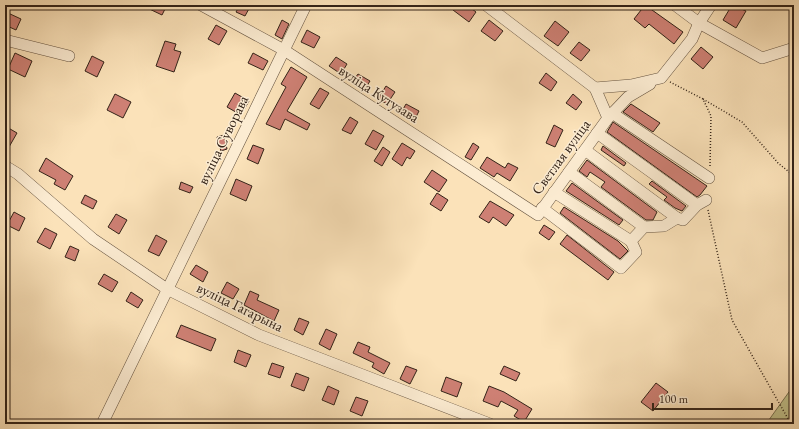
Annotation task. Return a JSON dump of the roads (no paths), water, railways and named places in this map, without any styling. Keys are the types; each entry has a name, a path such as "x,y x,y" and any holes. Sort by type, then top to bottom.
{"street":[{"name":"вуліца Кутузава","path":"201,5 284,50 540,212 621,268 636,252 630,241"},
{"name":"вуліца Суворава","path":"102,424 306,5"},
{"path":"486,5 596,88 631,85 661,78"},
{"path":"674,5 699,23 762,58 794,48"},
{"path":"709,178 610,116 628,97 661,78 692,39 699,23 711,5"},
{"path":"5,40 69,56"},
{"name":"Светлая вуліца","path":"540,212 610,116 596,88"},
{"path":"585,150 677,218 683,220 702,203 597,133"},
{"name":"вуліца Гагарына","path":"5,166 18,174 93,239 167,289 259,335 490,424"},
{"path":"569,172 644,227 664,226 677,218"},
{"path":"554,192 630,241 644,227"}]}
